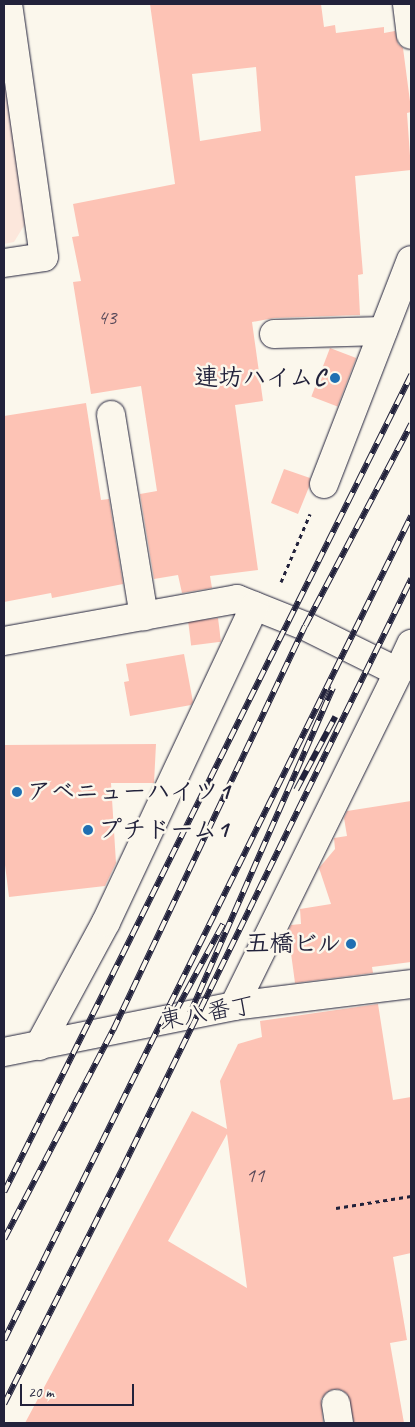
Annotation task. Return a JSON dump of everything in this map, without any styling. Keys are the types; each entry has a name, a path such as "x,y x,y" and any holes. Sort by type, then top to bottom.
{"street":[{"path":"4,264 44,257 8,4"},
{"path":"407,4 411,35"},
{"path":"324,484 411,260"},
{"path":"274,334 383,331"},
{"path":"112,415 144,616"},
{"path":"4,641 237,599 305,626 398,672"},
{"path":"39,1046 106,922 261,608"},
{"path":"234,1006 411,644"},
{"name":"東八番丁","path":"4,1052 234,1006 411,984"}],"path":[{"path":"261,608 324,484"},
{"path":"336,1208 411,1196"}],"shaded area":[{"path":"4,72 25,224 14,242 4,244"}],"building":[{"path":"150,4 321,4 324,27 335,25 336,33 384,27 384,33 395,31 398,44 403,48 411,109 411,112 407,113 411,170 355,176 363,274 358,275 360,315 274,318 252,322 263,401 235,405 258,570 210,576 212,588 182,593 178,575 154,579 140,494 157,491 141,386 91,394 73,282 81,281 72,237 79,236 73,204 175,184","holes":["256,67 261,131 200,141 192,74"]},
{"name":"連坊ハイムC","path":"330,348 356,358 338,407 311,397"},
{"path":"86,403 101,500 109,499 123,584 52,598 51,593 4,602 4,416"},
{"path":"284,469 310,478 309,487 298,514 271,503"},
{"path":"218,618 221,642 191,645 188,622"},
{"path":"184,654 193,702 191,705 130,716 124,682 129,681 126,664"},
{"path":"156,744 154,783 111,783 116,863 105,886 9,897 4,857 4,745"},
{"path":"411,801 411,962 372,967 373,973 295,983 288,931 291,925 301,924 300,909 331,904 319,868 335,849 334,838 347,836 344,818 347,811"},
{"path":"378,1004 393,1100 411,1097 411,1253 393,1257 407,1340 390,1343 404,1423 354,1423 348,1395 342,1390 334,1389 327,1392 321,1399 323,1423 25,1423 192,1111 227,1129 220,1081 238,1044 262,1037 260,1021","holes":["227,1134 247,1288 168,1241"]}],"railway":[{"path":"4,1192 411,375"},
{"path":"4,1239 113,1030 305,626 411,424"},
{"path":"4,1340 411,516"},
{"path":"4,1404 123,1167 411,579"},
{"path":"190,1013 333,688"},
{"path":"296,790 335,717"},
{"path":"175,1012 223,924"}],"place":[{"name":"連坊ハイムC","path":"335,378"},
{"name":"アベニューハイツ1","path":"17,792"},
{"name":"プチドーム1","path":"88,830"},
{"name":"五橋ビル","path":"351,944"}]}
